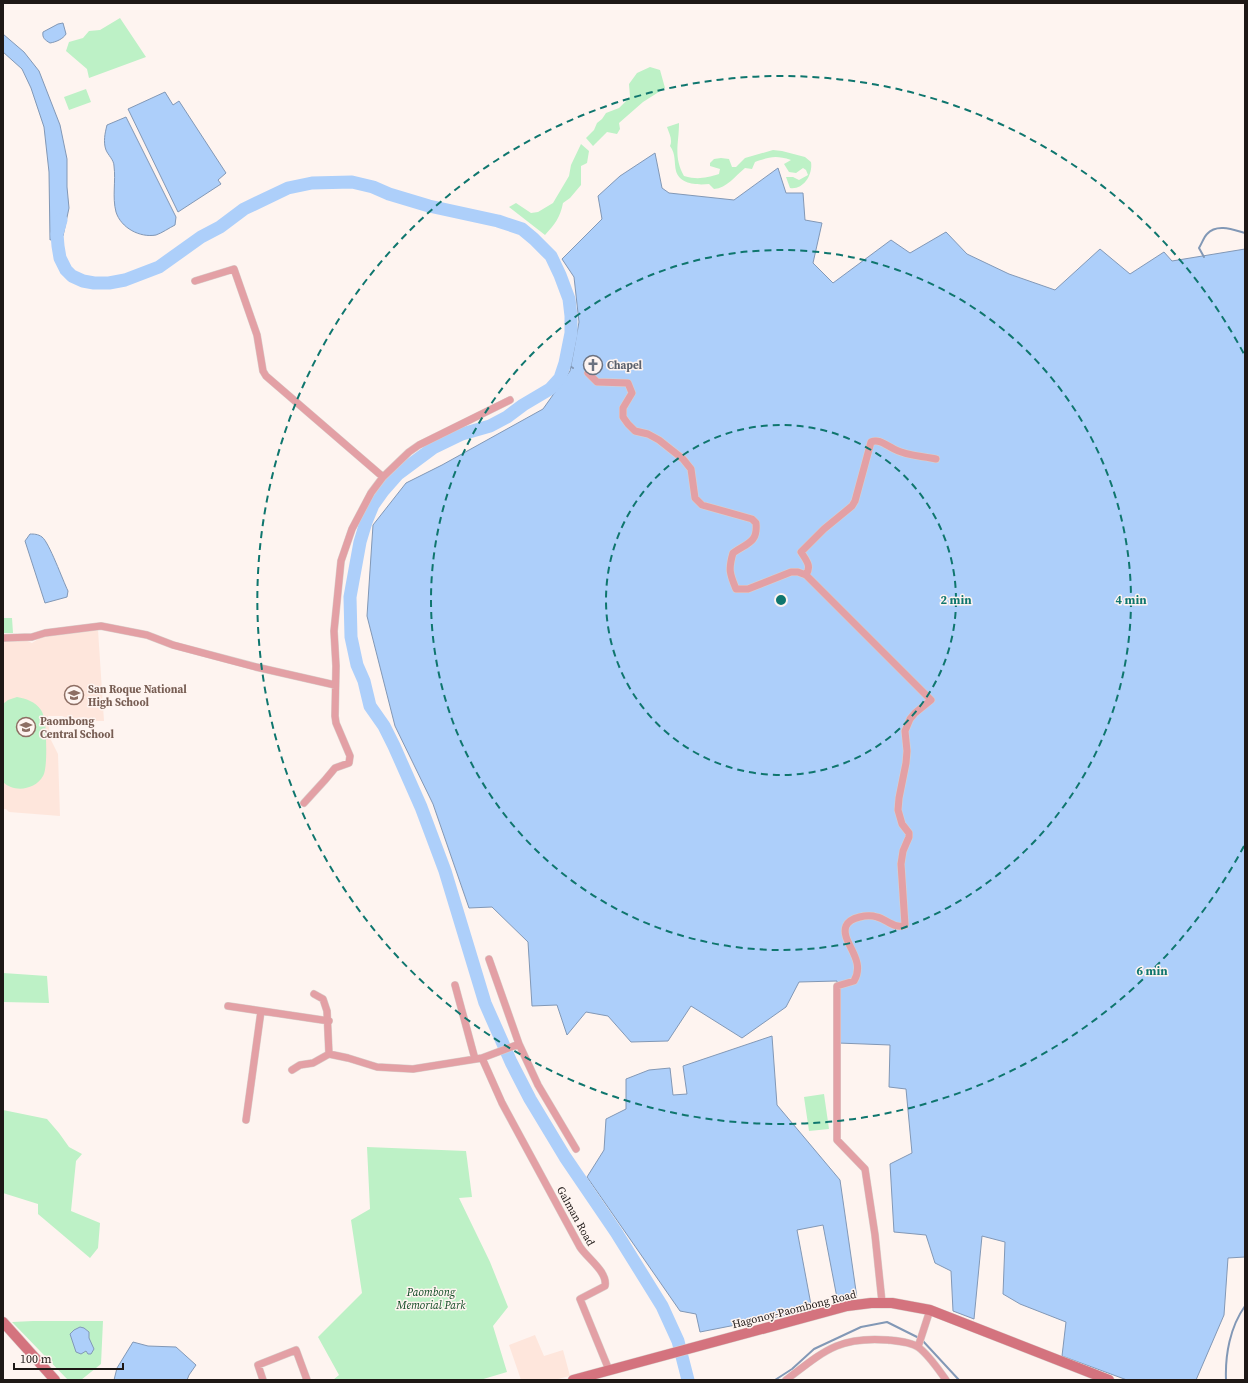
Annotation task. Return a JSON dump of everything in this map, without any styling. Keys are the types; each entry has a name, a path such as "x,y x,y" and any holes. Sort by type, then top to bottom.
{"main road":[{"name":"Hagonoy-Paombong Road","path":"573,1380 847,1306 882,1302 930,1310 1107,1380"},
{"path":"3,1322 55,1380"}],"street":[{"path":"195,282 234,269 257,335 263,371 266,376 383,477"},
{"path":"588,373 597,382 628,383 632,393 623,408 623,417 635,431 648,434 659,440 683,459 691,469 695,498 702,505 752,519 756,523 756,536 753,540 733,553 730,564 730,574 736,589 748,589 790,572 798,572 806,575 931,700 915,713 910,719 905,731 907,751 906,763 898,810 902,824 909,833 910,837 903,851 901,864 905,925 902,927 897,926 877,917 868,916 853,919 846,925 848,942 854,952 857,962 856,977 854,981 837,986 837,1140 866,1169 876,1235 882,1302"},
{"path":"304,803 335,768 351,760 336,723 336,666 334,631 341,561 352,529 358,517 371,493 383,477 409,452 419,445 510,400"},
{"path":"806,575 809,567 801,552 824,529 852,506 855,501 870,443 872,441 878,441 907,454 936,459"},
{"path":"3,638 32,637 45,633 101,626 147,635 173,645 256,667 335,685"},
{"path":"488,959 519,1044 538,1085 576,1149"},
{"path":"455,985 478,1059"},
{"path":"314,994 323,1000 326,1005 329,1054"},
{"path":"228,1006 328,1021"},
{"path":"246,1120 261,1011"},
{"path":"292,1070 300,1065 313,1063 329,1054 377,1067 413,1069 478,1059 519,1044"},
{"name":"Galman Road","path":"478,1059 580,1247 598,1267 605,1281 605,1286 580,1299 609,1370"},
{"path":"919,1344 930,1310"},
{"path":"786,1380 824,1351 855,1340 876,1339 919,1344 946,1380"},
{"path":"263,1380 258,1365 296,1350 308,1380"}],"shaded area":[{"name":"Paombong Central School","path":"98,630 104,721 89,721 84,717 70,719 62,716 48,716 50,738 58,754 60,816 9,812 6,809 3,809 3,640 25,640 32,643 43,636"},
{"path":"535,1335 544,1356 563,1350 570,1376 554,1380 521,1380 509,1345"}],"green space":[{"path":"120,18 146,57 89,78 87,69 66,51 69,42 83,38 89,31 100,30"},
{"path":"650,67 660,70 665,88 643,102 619,123 620,129 617,134 607,132 593,146 586,138 594,130 597,123 606,113 619,108 630,97 629,84 637,73"},
{"path":"86,89 91,102 69,110 64,97"},
{"path":"679,123 677,150 684,176 693,178 710,177 719,174 720,169 710,166 710,163 714,159 729,159 732,167 736,167 745,158 773,150 805,157 811,162 811,171 803,184 795,188 790,188 786,177 793,177 799,180 808,175 806,170 803,168 796,173 789,172 784,164 791,160 773,157 755,162 752,169 745,168 731,181 719,188 714,189 709,184 685,182 678,176 676,171 674,155 670,146 671,139 667,127"},
{"path":"581,144 589,151 587,163 581,166 581,185 570,198 563,203 557,220 545,235 509,207 516,203 531,213 538,212 553,203 569,176 571,165"},
{"path":"3,618 12,618 13,633 3,633"},
{"path":"17,697 36,704 41,710 45,721 46,750 46,766 43,776 39,781 30,787 18,789 13,788 3,782 3,704 8,700"},
{"path":"3,973 47,976 49,1003 3,1002"},
{"path":"824,1094 829,1129 809,1131 804,1097"},
{"path":"3,1110 47,1119 69,1147 82,1154 76,1161 71,1211 100,1223 98,1248 90,1258 38,1214 38,1204 3,1193"},
{"name":"Paombong Memorial Park","path":"367,1147 466,1151 472,1197 459,1198 490,1262 508,1307 493,1326 507,1372 480,1380 333,1380 339,1375 318,1337 362,1293 351,1220 370,1209"},
{"path":"103,1321 101,1364 81,1380 68,1380 12,1322"}],"water":[{"path":"63,23 66,34 63,37 50,43 44,39 43,32"},
{"path":"3,34 24,52 39,71 60,125 67,159 69,208 63,236 50,240 49,172 44,127 31,88 22,69 3,52"},
{"path":"165,92 173,105 179,101 226,173 218,180 221,184 178,212 128,109"},
{"path":"126,117 176,217 175,225 156,235 144,235 132,231 122,223 116,212 114,201 114,164 106,150 105,138 107,125"},
{"path":"655,153 662,188 669,193 734,200 778,168 786,193 803,193 805,220 822,223 813,263 833,283 891,240 910,253 946,232 967,254 1009,274 1055,290 1100,249 1130,274 1164,252 1172,261 1245,249 1245,1257 1228,1258 1224,1315 1196,1380 1127,1380 1062,1356 1066,1322 1020,1304 1003,1294 1005,1242 982,1236 974,1319 953,1311 951,1271 935,1263 926,1235 894,1232 890,1164 912,1153 906,1089 889,1087 890,1045 838,1043 837,981 799,982 786,1007 742,1038 691,1006 668,1041 631,1042 608,1016 586,1012 567,1035 557,1005 532,1006 528,942 492,907 469,908 433,804 395,726 367,616 373,525 406,483 442,465 543,409 570,371 579,322 574,277 562,259 602,219 598,196 620,176"},
{"path":"30,534 39,535 45,540 68,591 67,597 45,603 25,541"},
{"path":"772,1036 777,1105 840,1180 857,1298 838,1303 823,1225 797,1230 812,1310 700,1332 696,1314 680,1311 587,1177 604,1150 606,1119 626,1109 626,1079 649,1070 670,1068 673,1095 687,1094 683,1066"},
{"path":"80,1327 89,1332 89,1338 94,1349 91,1354 88,1354 86,1351 81,1354 76,1352 70,1334"},
{"path":"133,1342 148,1346 176,1347 196,1365 187,1380 114,1380 117,1368"}],"waterway":[{"path":"61,220 57,234 58,246 60,258 66,270 72,276 83,281 94,283 109,283 125,280 159,267 201,237 220,227 244,209 288,188 312,183 352,182 373,187 389,194 429,206 498,221 522,229 551,256 569,299 571,316 571,333 565,363 560,378 550,389 523,405 507,417 490,426 462,434 433,448 398,474 383,491 373,505 360,542 350,597 351,637 357,665 364,681 370,706 384,726 421,807 445,871 485,1003 511,1062 530,1099 565,1157 616,1232 662,1306 678,1341 688,1380"},
{"path":"1204,257 1199,248 1206,235 1211,231 1226,228 1245,233"},
{"path":"565,363 573,368"},
{"path":"1226,1380 1226,1361 1232,1332 1245,1306"},
{"path":"775,1380 792,1369 814,1349 861,1327 887,1322 919,1338"},
{"path":"922,1340 959,1380"}],"place":[{"name":"Chapel","path":"593,365"},
{"name":"San Roque National High School","path":"74,695"},
{"name":"Paombong Central School","path":"26,727"}]}
